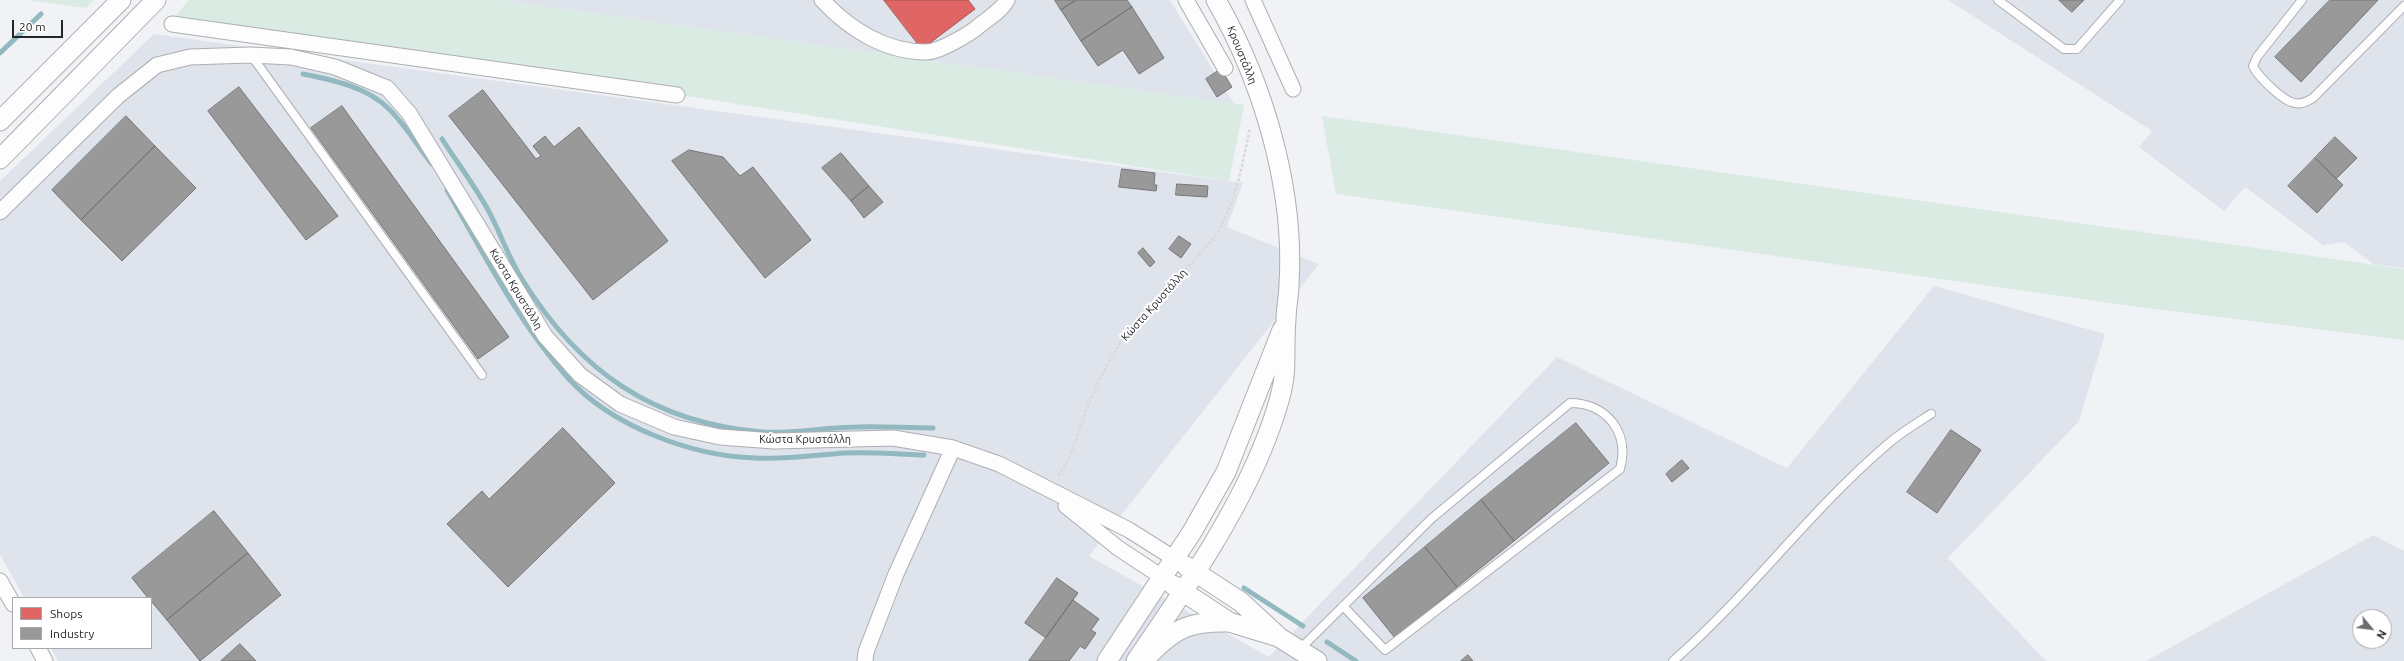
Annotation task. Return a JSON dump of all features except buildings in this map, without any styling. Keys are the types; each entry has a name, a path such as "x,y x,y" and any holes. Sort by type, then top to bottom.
{"street":[{"path":"0,121 121,0"},
{"path":"0,159 156,0"},
{"path":"822,0 834,12 867,36 891,47 928,52 973,31 1007,0"},
{"path":"1186,0 1225,68"},
{"name":"Κρουστάλλη","path":"1216,0 1232,28 1265,112 1276,154 1286,207 1290,283 1285,321"},
{"path":"1253,0 1266,25 1293,89"},
{"path":"172,24 677,95"},
{"path":"317,63 319,45"},
{"name":"Κώστα Κρυστάλλη","path":"0,212 118,96 157,65 190,58 250,55 291,57 335,67 387,88 409,113 545,336 580,375 620,404 674,427 720,437 774,442 893,438 953,448 999,464 1045,489 1129,530 1241,602 1280,638 1317,661"},
{"path":"1107,661 1175,559 1226,472 1240,440 1263,373 1285,321"},
{"path":"1136,661 1196,573 1230,517 1263,448 1284,378 1285,321"},
{"path":"865,661 896,574 953,448"},
{"name":"Κώστα Κρυστάλλη","path":"1045,489 1118,548 1229,622 1280,638"},
{"path":"0,581 12,602"},
{"path":"1144,661 1174,632 1191,625 1206,622 1229,622"},
{"path":"39,649 45,661"}],"lane":[{"path":"1998,0 2064,49 2070,50 2077,49 2120,0"},
{"path":"2302,0 2257,57 2253,66 2257,73 2287,101 2296,104 2305,103 2312,98 2404,6"},
{"path":"250,55 482,375"},
{"path":"1299,650 1343,606 1430,519 1570,403 1580,403 1598,408 1612,420 1622,438 1623,459 1620,469 1385,650 1343,606"},
{"path":"1673,661 1777,556 1834,494 1890,443 1931,414"}],"path":[{"name":"Κώστα Κρυστάλλη","path":"1045,489 1059,475 1075,446 1085,412 1113,353 1125,336 1214,238 1224,223 1236,193 1251,126"}],"shaded area":[{"path":"26,0 94,0 86,8"},
{"path":"189,0 500,0 1244,105 1229,181 175,16"},
{"path":"500,0 1170,0 1234,104"},
{"path":"1948,0 2404,0 2404,268 2373,264 2344,242 2323,245 2245,187 2224,211 2139,147 2152,131"},
{"path":"154,34 1243,183 1227,227 1319,264 1089,556 1269,657 1557,357 1787,468 1934,286 2105,334 2079,421 1948,558 2046,661 58,661 52,649 152,649 152,597 23,597 0,554 0,181"},
{"path":"1322,116 2404,269 2404,340 2139,307 1336,194"},
{"path":"2373,535 2404,551 2404,661 2146,661"}],"waterway":[{"path":"0,53 41,14"},
{"path":"303,74 350,86 361,90 381,102 401,123 432,164"},
{"path":"442,139 482,199 517,271 544,312 568,340 594,365 622,387 653,404 687,417 723,427 762,432 866,427 933,428"},
{"path":"447,190 517,311 550,356 568,378 586,395 606,410 629,424 679,444 730,456 789,458 845,453 924,455"},
{"path":"1244,588 1303,626"},
{"path":"1327,642 1356,661"}]}
